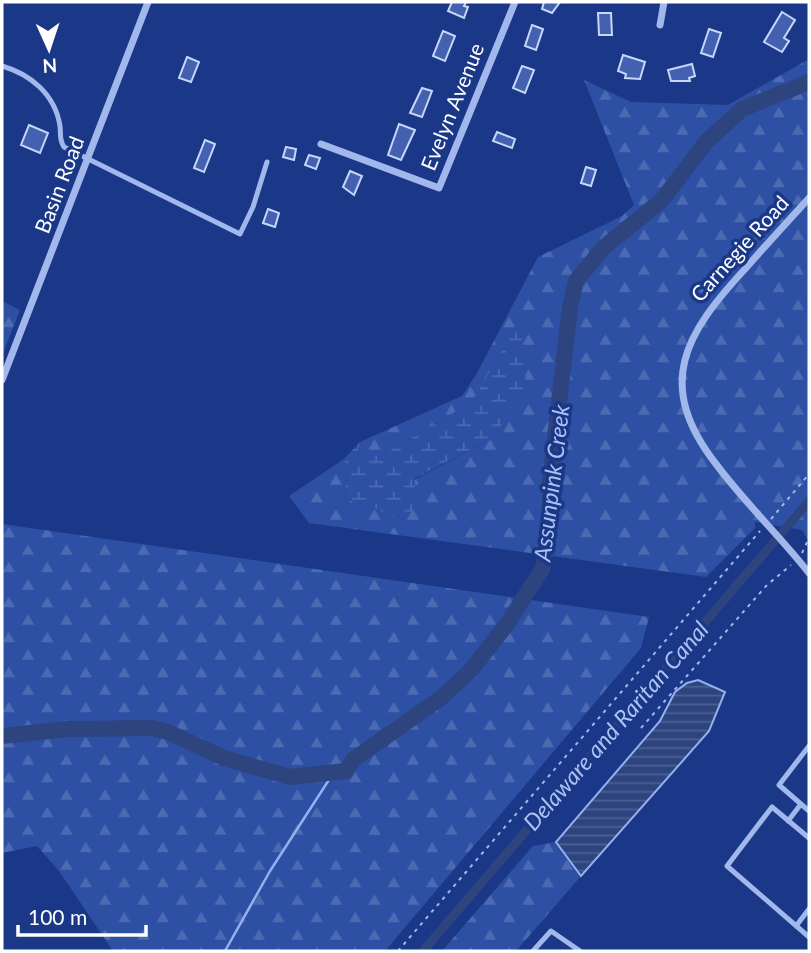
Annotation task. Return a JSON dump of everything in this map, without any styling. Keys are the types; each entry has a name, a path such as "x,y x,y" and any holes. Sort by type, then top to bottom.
{"street":[{"name":"Basin Road","path":"2,380 148,2"},
{"name":"Evelyn Avenue","path":"321,144 439,188 515,2"},
{"path":"660,25 664,2"},
{"name":"Carnegie Road","path":"809,198 710,307 694,332 684,361 685,405 700,441 809,572"}],"lane":[{"path":"2,66 29,76 37,83 56,114 61,144 240,234 253,207 267,162"},
{"path":"809,746 779,785 809,811"},
{"path":"788,821 801,804"},
{"path":"809,838 772,807 727,866 809,937"},
{"path":"796,926 809,909"},
{"path":"533,951 551,931 580,951"}],"path":[{"path":"398,951 809,474"},
{"path":"641,728 768,585 799,559 809,538"}],"green space":[{"path":"809,59 809,542 802,530 755,522 755,528 706,577 309,523 289,496 344,459 347,477 344,499 371,506 395,518 417,496 414,480 494,437 520,321 472,402 381,456 357,456 360,442 462,396 477,373 538,257 622,216 634,205 584,80 631,102 728,105"},
{"path":"2,301 20,310 2,356"},
{"path":"520,320 526,384 494,437 414,479 417,496 414,510 395,518 371,506 344,499 347,477 344,459 360,442 357,456 381,456 472,402"},
{"path":"2,524 649,617 641,648 385,951 113,951 59,871 37,846 2,853"},
{"path":"556,842 581,876 516,951 442,951 533,846"}],"shaded area":[{"path":"698,680 725,692 709,731 581,876 556,842 660,721 675,692 687,683"}],"building":[{"path":"452,2 466,2 464,6 468,7 464,18 448,11"},
{"path":"544,2 560,2 552,13 542,9"},
{"path":"782,12 795,20 784,38 789,41 782,52 764,42"},
{"path":"598,13 611,13 612,35 599,35"},
{"path":"532,25 543,29 536,50 525,46"},
{"path":"709,29 721,33 713,57 701,53"},
{"path":"443,31 455,36 445,61 433,56"},
{"path":"623,55 645,62 640,79 625,78 626,74 618,71"},
{"path":"187,57 199,62 191,82 179,78"},
{"path":"692,64 695,76 689,78 690,81 671,81 668,70"},
{"path":"522,66 534,70 525,93 513,88"},
{"path":"422,88 432,91 422,117 410,113"},
{"path":"399,124 415,130 401,160 388,155"},
{"path":"29,125 48,133 40,153 21,145"},
{"path":"497,132 515,139 512,148 493,141"},
{"path":"205,140 215,144 204,172 194,168"},
{"path":"286,147 296,149 294,160 283,157"},
{"path":"309,155 320,158 316,169 305,165"},
{"path":"586,167 596,170 591,186 581,183"},
{"path":"350,171 362,176 354,195 343,187"},
{"path":"268,209 279,213 275,227 263,223"}],"waterway":[{"name":"Assunpink Creek","path":"2,736 68,729 151,728 168,732 224,758 290,777 346,771 354,759 441,698 471,670 507,624 543,568 550,524 550,481 570,307 576,281 604,247 662,200 706,142 742,109 809,82"},
{"name":"Delaware and Raritan Canal","path":"423,951 809,501"},
{"path":"225,951 270,871 334,772"}]}
